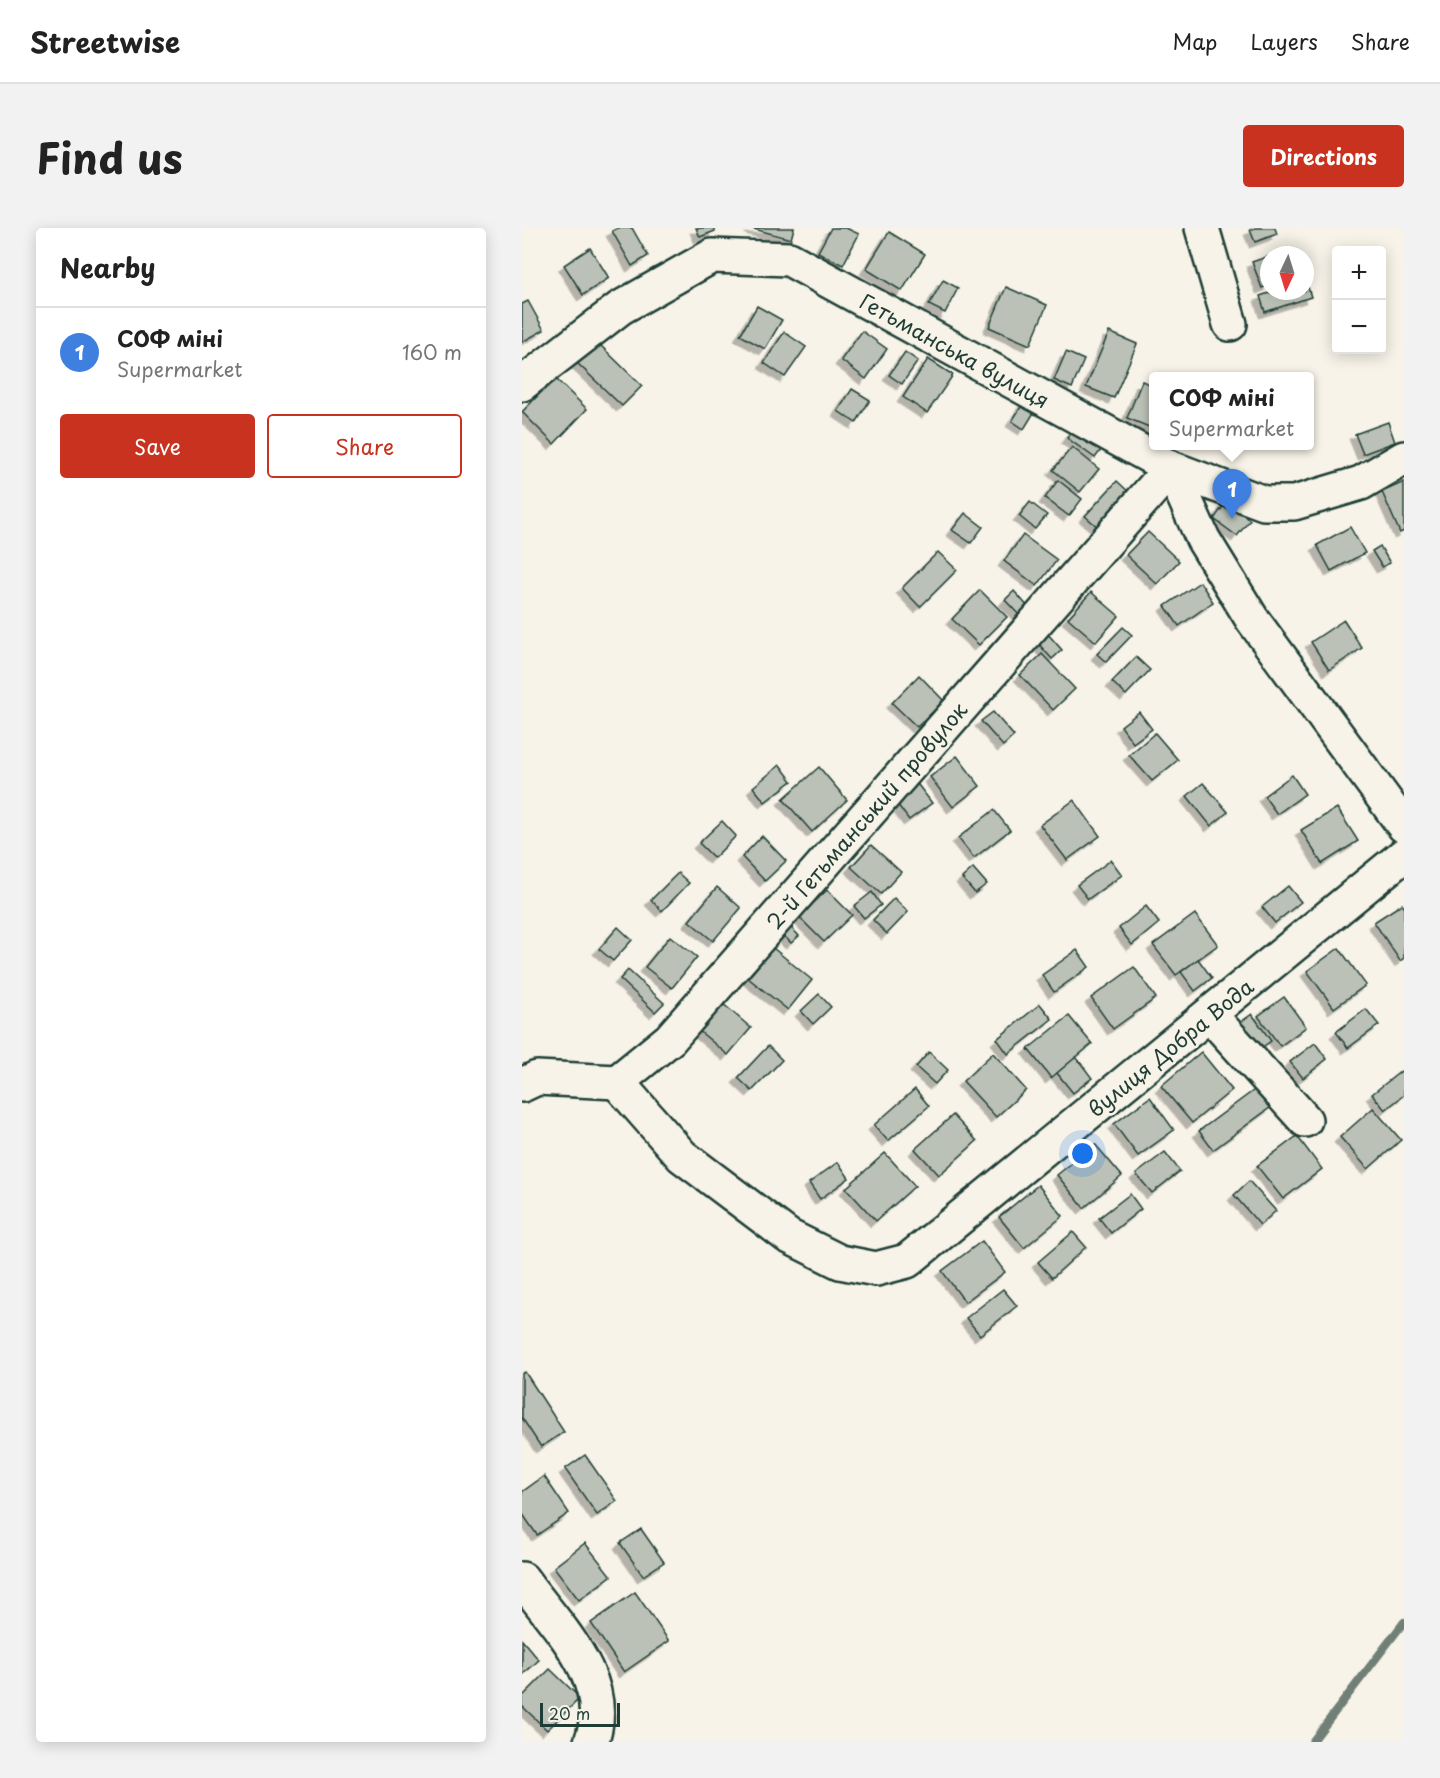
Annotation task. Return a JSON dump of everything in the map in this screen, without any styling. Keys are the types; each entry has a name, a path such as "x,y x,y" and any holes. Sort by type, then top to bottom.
{"street":[{"path":"1202,228 1230,324"},
{"name":"Гетьманська вулиця","path":"522,384 620,308 712,256 789,259 1172,468 1264,503 1294,503 1361,483 1404,458"},
{"path":"1172,468 1203,539 1252,619 1404,826"},
{"name":"2-й Гетьманський провулок","path":"617,1082 670,1039 1172,468"},
{"name":"вулиця Добра Вода","path":"617,1082 682,1156 788,1236 840,1262 876,1269 907,1261 1404,855"},
{"path":"1210,1015 1305,1120"},
{"path":"522,1085 537,1078 617,1082"},
{"path":"522,1579 582,1662 595,1688 598,1712 591,1742"}],"building":[{"path":"618,228 632,228 648,256 632,266 612,231"},
{"path":"696,228 714,228 715,231 700,237"},
{"path":"750,228 794,228 791,239"},
{"path":"831,228 846,228 859,234 843,265 818,252"},
{"path":"1275,228 1277,234 1255,242 1250,230"},
{"path":"889,232 925,254 902,291 866,269"},
{"path":"590,248 609,278 583,295 564,265"},
{"path":"1260,259 1260,283 1252,262"},
{"path":"943,280 958,288 945,313 929,305"},
{"path":"1006,287 1047,305 1030,345 989,327"},
{"path":"1261,300 1302,300 1265,312"},
{"path":"528,301 544,330 522,342 522,304"},
{"path":"757,306 782,320 765,349 740,335"},
{"path":"862,331 887,349 866,379 841,360"},
{"path":"784,332 806,347 785,377 764,363"},
{"path":"1109,332 1137,344 1114,398 1086,387"},
{"path":"595,340 642,386 622,406 575,361"},
{"path":"905,352 918,361 902,384 889,375"},
{"path":"1066,352 1084,360 1072,388 1054,380"},
{"path":"928,359 953,375 927,413 903,397"},
{"path":"555,378 587,409 554,444 522,412"},
{"path":"1142,381 1149,384 1149,427 1127,418"},
{"path":"852,389 870,400 856,423 838,411"},
{"path":"1026,399 1038,406 1024,429 1012,421"},
{"path":"1388,422 1395,442 1363,454 1355,434"},
{"path":"1076,425 1104,446 1095,458 1067,438"},
{"path":"1072,447 1099,469 1080,492 1053,470"},
{"path":"1058,480 1082,499 1069,516 1045,498"},
{"path":"1117,481 1131,494 1099,528 1085,516"},
{"path":"1404,482 1404,531 1400,533 1382,492"},
{"path":"1030,502 1047,515 1035,529 1019,516"},
{"path":"1226,502 1250,520 1237,536 1214,519"},
{"path":"965,513 983,527 971,543 952,530"},
{"path":"1350,527 1365,553 1331,571 1317,545"},
{"path":"1148,532 1179,561 1157,584 1126,555"},
{"path":"1023,535 1057,560 1037,586 1004,561"},
{"path":"1380,546 1390,563 1382,567 1372,551"},
{"path":"938,552 957,570 920,607 902,588"},
{"path":"1200,582 1213,602 1179,626 1165,606"},
{"path":"980,590 1007,617 979,645 952,619"},
{"path":"1014,591 1030,609 1021,617 1005,600"},
{"path":"1091,592 1119,616 1096,642 1068,618"},
{"path":"1344,620 1362,648 1329,670 1311,642"},
{"path":"1123,627 1132,635 1106,662 1097,654"},
{"path":"1047,633 1062,650 1052,659 1037,642"},
{"path":"1042,654 1075,689 1053,710 1020,675"},
{"path":"1136,657 1150,670 1126,695 1112,682"},
{"path":"919,675 944,701 917,727 892,703"},
{"path":"993,712 1014,736 1003,746 981,721"},
{"path":"1139,712 1152,729 1133,743 1121,726"},
{"path":"1155,733 1178,760 1152,781 1129,755"},
{"path":"957,756 980,786 953,807 930,777"},
{"path":"780,765 792,781 765,802 753,787"},
{"path":"819,767 847,800 812,832 783,799"},
{"path":"1292,775 1305,794 1277,814 1264,796"},
{"path":"915,781 932,803 909,820 892,797"},
{"path":"1203,783 1228,812 1211,826 1187,796"},
{"path":"1074,800 1100,836 1067,860 1040,825"},
{"path":"1337,808 1358,841 1322,864 1301,830"},
{"path":"994,810 1010,830 974,858 958,838"},
{"path":"722,821 736,836 714,858 699,843"},
{"path":"762,836 786,861 765,881 742,857"},
{"path":"871,845 901,872 881,894 851,867"},
{"path":"1111,860 1122,875 1088,899 1077,885"},
{"path":"973,868 987,884 975,893 962,878"},
{"path":"678,873 689,883 662,911 651,900"},
{"path":"1288,886 1301,902 1275,923 1262,907"},
{"path":"717,887 741,908 713,941 689,921"},
{"path":"827,890 852,915 824,942 799,917"},
{"path":"872,892 881,905 864,918 854,906"},
{"path":"894,898 908,912 887,934 873,920"},
{"path":"1402,904 1404,907 1404,958 1400,961 1374,922"},
{"path":"1146,906 1159,923 1132,945 1119,928"},
{"path":"1195,914 1218,945 1176,975 1153,945"},
{"path":"785,921 799,936 791,943 777,929"},
{"path":"618,927 632,940 613,961 599,949"},
{"path":"670,936 697,957 672,988 645,967"},
{"path":"773,948 812,980 788,1010 748,978"},
{"path":"1339,948 1366,985 1334,1008 1307,971"},
{"path":"1077,950 1089,967 1054,992 1042,975"},
{"path":"1198,959 1212,978 1195,991 1181,972"},
{"path":"1134,967 1156,998 1113,1029 1091,998"},
{"path":"628,970 664,1003 655,1012 620,979"},
{"path":"819,994 831,1007 813,1024 801,1011"},
{"path":"1284,997 1306,1027 1280,1046 1258,1016"},
{"path":"721,1002 751,1028 728,1055 698,1030"},
{"path":"1040,1004 1052,1019 1008,1054 997,1039"},
{"path":"1366,1009 1379,1025 1348,1048 1336,1032"},
{"path":"1252,1014 1271,1041 1257,1051 1238,1024"},
{"path":"1069,1016 1092,1044 1051,1078 1028,1049"},
{"path":"1315,1043 1327,1059 1303,1078 1290,1062"},
{"path":"768,1046 782,1060 752,1091 738,1078"},
{"path":"929,1052 948,1070 935,1084 916,1067"},
{"path":"1201,1052 1232,1090 1192,1123 1161,1086"},
{"path":"993,1053 1026,1090 996,1117 963,1081"},
{"path":"1076,1057 1092,1078 1073,1093 1057,1073"},
{"path":"1401,1071 1404,1075 1404,1095 1385,1110 1372,1094"},
{"path":"1257,1088 1271,1107 1213,1150 1199,1131"},
{"path":"915,1089 929,1106 888,1141 874,1125"},
{"path":"1150,1097 1174,1130 1138,1156 1114,1124"},
{"path":"1373,1108 1401,1140 1368,1169 1340,1137"},
{"path":"953,1115 977,1141 939,1175 915,1149"},
{"path":"1297,1136 1322,1169 1283,1199 1257,1166"},
{"path":"1095,1144 1122,1176 1084,1208 1057,1175"},
{"path":"1165,1152 1180,1171 1152,1193 1136,1174"},
{"path":"885,1153 915,1186 876,1221 846,1188"},
{"path":"838,1162 849,1178 820,1199 809,1183"},
{"path":"1249,1181 1276,1211 1260,1225 1234,1195"},
{"path":"1038,1185 1063,1216 1024,1248 999,1217"},
{"path":"1130,1194 1141,1209 1111,1233 1099,1218"},
{"path":"1073,1232 1086,1247 1052,1278 1038,1262"},
{"path":"982,1241 1005,1272 965,1302 942,1271"},
{"path":"1003,1289 1017,1306 980,1335 966,1318"},
{"path":"525,1372 564,1432 541,1447 522,1418 522,1374"},
{"path":"585,1455 617,1501 597,1515 565,1469"},
{"path":"544,1476 569,1513 537,1535 522,1513 522,1492"},
{"path":"641,1529 664,1562 643,1576 620,1543"},
{"path":"585,1543 611,1576 579,1600 554,1567"},
{"path":"635,1592 669,1641 624,1672 591,1623"},
{"path":"522,1640 539,1660 522,1675"},
{"path":"550,1669 580,1698 547,1730 522,1706 522,1697"}],"waterway":[{"path":"1312,1742 1404,1622"}],"place":[{"name":"СОФ міні","path":"1232,519"}]}
